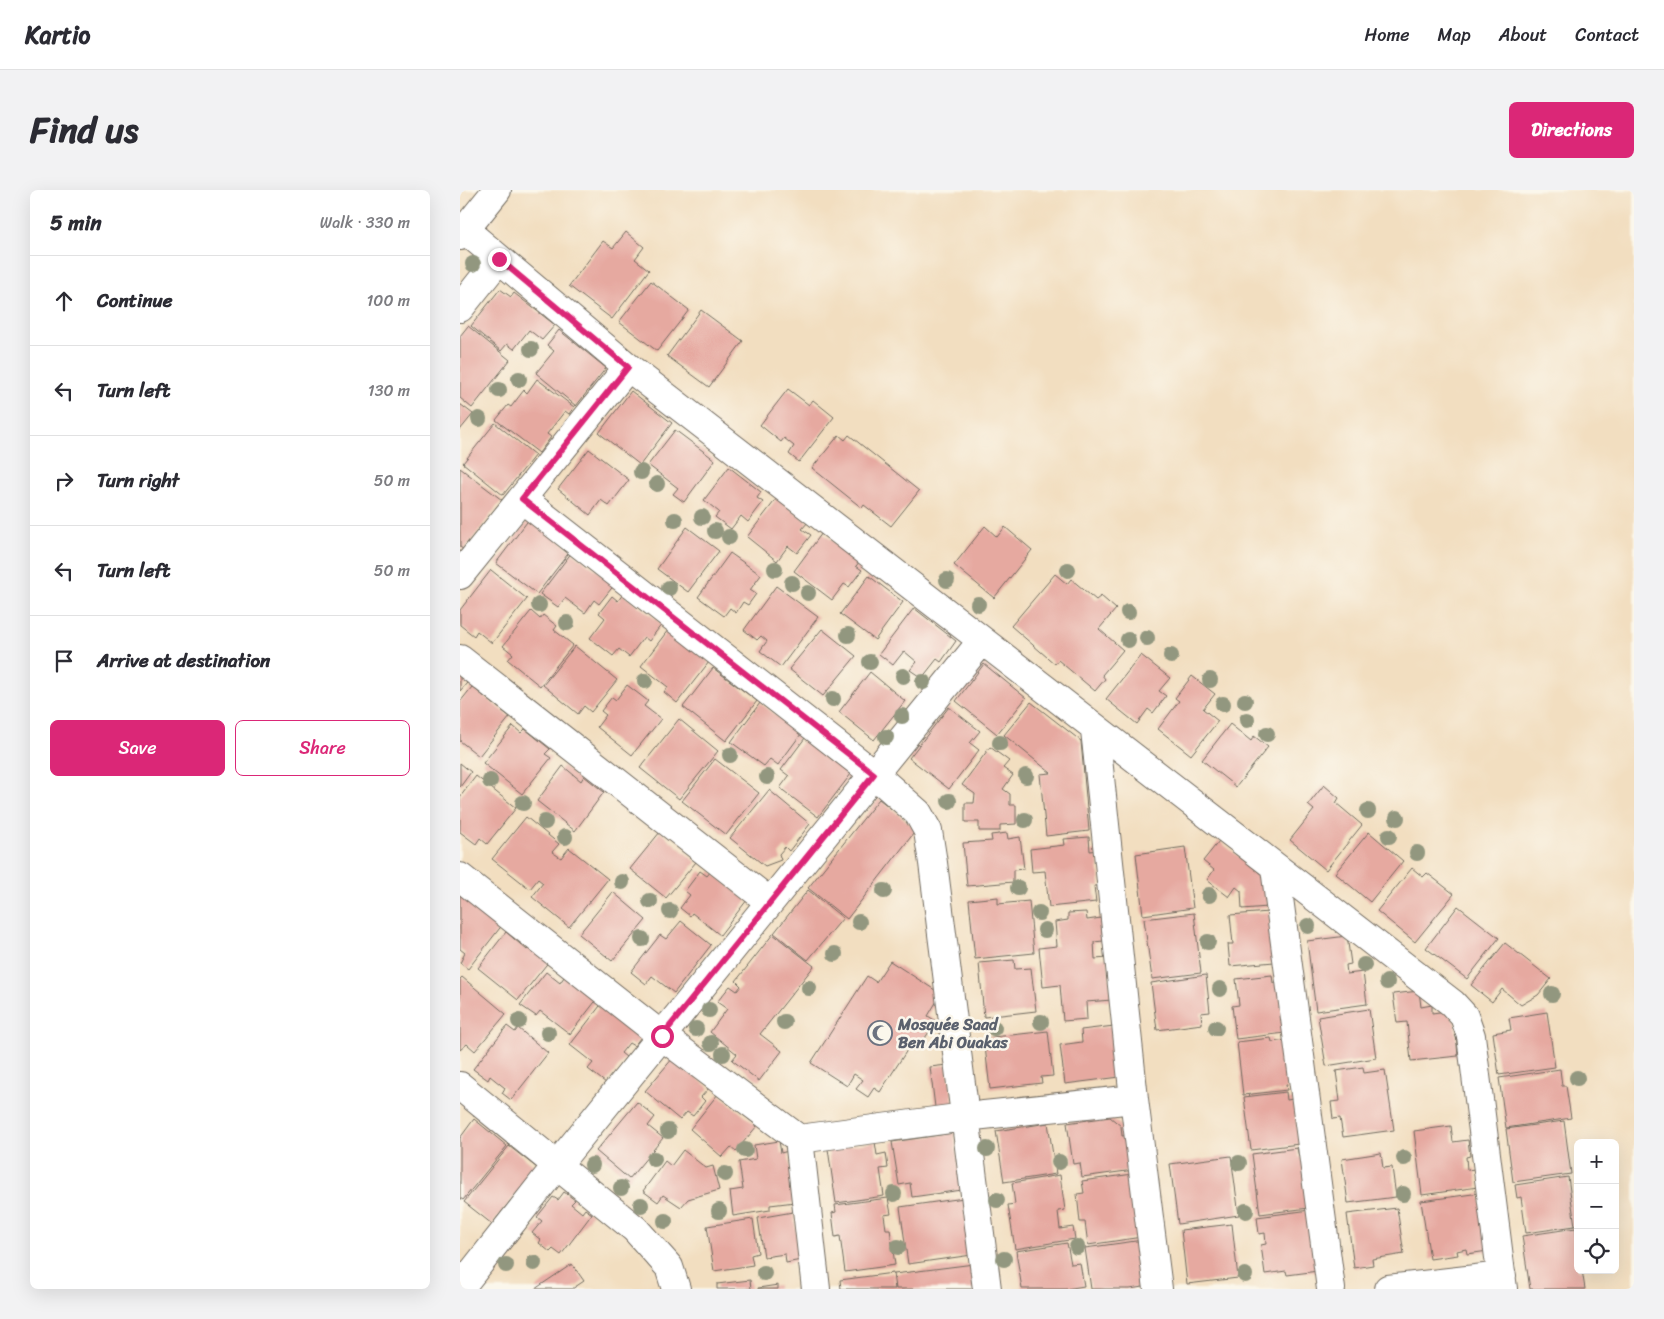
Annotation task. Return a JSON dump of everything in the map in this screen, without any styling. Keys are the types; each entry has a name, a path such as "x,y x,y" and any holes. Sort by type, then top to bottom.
{"street":[{"path":"497,190 462,233 499,259 628,367 981,642 1452,1004 1464,1016 1471,1036 1503,1282 1388,1289"},
{"path":"460,308 499,259"},
{"path":"460,575 628,367"},
{"path":"522,499 874,774 918,813 928,831 987,1289"},
{"path":"460,1288 557,1165 981,642"},
{"path":"460,659 770,902"},
{"path":"1095,730 1134,1099 1158,1289"},
{"path":"1275,868 1331,1289"},
{"path":"460,877 662,1036 799,1139 966,1117 1134,1099"},
{"path":"460,1086 634,1229 656,1250 669,1267 676,1289"},
{"path":"799,1139 816,1289"}],"building":[{"path":"626,232 644,247 635,259 649,270 612,319 569,286 603,241 613,248"},
{"path":"651,281 689,310 657,351 619,322"},
{"path":"500,289 511,297 514,293 555,325 542,340 529,330 514,349 507,344 501,351 471,326"},
{"path":"701,310 743,341 709,387 667,356"},
{"path":"468,326 510,360 472,408 460,398 460,336"},
{"path":"559,330 606,368 576,406 536,373 554,351 547,345"},
{"path":"537,379 574,407 569,414 565,411 547,434 551,437 539,453 496,420 508,405 511,407 524,390 527,393"},
{"path":"788,389 809,405 813,400 834,417 799,462 789,454 794,446 784,438 781,442 760,425"},
{"path":"631,391 672,423 640,465 599,433"},
{"path":"460,404 473,414 460,430"},
{"path":"495,423 535,455 503,495 463,463"},
{"path":"675,430 715,460 684,502 673,494 678,488 648,465"},
{"path":"839,435 845,440 849,435 919,491 891,526 864,505 862,508 812,468"},
{"path":"589,449 629,480 609,506 601,500 590,515 558,489"},
{"path":"729,467 761,492 757,498 763,502 748,522 741,516 731,529 715,517 719,512 704,500"},
{"path":"460,468 502,500 464,550 460,547"},
{"path":"777,498 808,522 802,529 811,535 797,553 788,546 777,561 747,537"},
{"path":"530,518 571,550 537,594 496,563"},
{"path":"985,526 997,537 1005,527 1032,550 994,598 954,565"},
{"path":"687,527 719,551 688,592 657,569"},
{"path":"822,533 860,561 856,566 862,570 849,587 844,584 832,600 794,571"},
{"path":"572,552 615,584 599,604 594,600 585,613 565,598 558,607 540,594"},
{"path":"730,553 761,575 750,590 756,594 748,605 743,602 736,613 730,608 724,616 698,597"},
{"path":"491,570 527,599 492,643 477,631 474,636 460,625 460,610"},
{"path":"1055,574 1067,584 1071,579 1096,600 1101,596 1116,609 1099,629 1123,650 1102,675 1105,679 1095,691 1058,660 1055,664 1011,626"},
{"path":"869,576 903,602 875,640 840,614"},
{"path":"776,586 818,617 781,667 760,651 767,641 761,636 757,640 744,630"},
{"path":"623,594 662,624 649,641 644,637 629,657 619,649 613,656 590,638 605,618 599,613 612,596 618,601"},
{"path":"914,608 956,641 941,662 937,659 922,678 910,670 917,662 904,651 893,665 879,654"},
{"path":"531,611 540,619 543,615 557,626 554,630 573,645 540,686 508,660 513,654 503,646"},
{"path":"822,629 856,656 823,696 789,669"},
{"path":"668,630 709,662 677,703 664,692 668,687 641,666"},
{"path":"575,646 617,680 591,712 584,706 578,714 543,685"},
{"path":"1141,655 1170,678 1159,691 1166,696 1153,713 1148,709 1137,724 1106,699"},
{"path":"984,664 1026,698 997,734 956,701"},
{"path":"713,668 757,701 726,741 683,707"},
{"path":"870,672 905,701 874,740 839,712"},
{"path":"1192,676 1215,694 1203,709 1218,721 1191,755 1158,729 1179,701 1175,698"},
{"path":"460,677 467,683 460,691"},
{"path":"627,685 648,701 644,706 661,719 632,755 597,727 606,715 601,711 612,697 616,700"},
{"path":"472,687 510,717 479,756 460,741 460,702"},
{"path":"1031,702 1081,741 1089,831 1046,836 1040,774 1051,773 1004,735"},
{"path":"760,703 801,734 778,765 770,759 764,766 731,742"},
{"path":"949,707 980,731 970,743 979,750 949,789 909,758"},
{"path":"679,719 718,751 679,799 640,768"},
{"path":"1230,724 1251,741 1254,736 1268,747 1236,787 1202,760"},
{"path":"513,726 521,733 525,729 550,749 545,754 551,758 522,794 483,763"},
{"path":"805,738 851,774 818,817 780,788 789,776 781,770"},
{"path":"990,747 1009,761 1003,768 1013,775 1003,789 1010,794 1010,805 1016,805 1016,824 1000,825 1000,831 979,831 979,822 965,822 965,803 974,803 975,794 962,785"},
{"path":"715,759 759,793 726,835 682,801"},
{"path":"460,763 471,772 460,787"},
{"path":"563,766 581,781 584,776 604,792 575,831 537,801"},
{"path":"476,776 516,808 487,844 480,838 476,844 460,832 460,797"},
{"path":"1324,785 1339,798 1336,803 1362,825 1326,870 1290,840 1314,810 1308,805"},
{"path":"769,790 810,824 789,851 785,847 779,854 781,860 765,866 730,838"},
{"path":"879,799 917,829 847,919 808,888"},
{"path":"526,817 559,844 552,852 561,858 569,848 608,879 569,927 532,897 543,883 538,879 530,889 492,859"},
{"path":"660,832 696,862 666,898 630,869"},
{"path":"1369,832 1403,861 1370,902 1335,873"},
{"path":"1007,833 1008,839 1020,837 1024,869 1013,870 1013,882 967,886 963,843 992,841 991,835"},
{"path":"1089,837 1090,851 1097,850 1100,886 1094,886 1096,902 1049,907 1045,871 1032,872 1030,849 1065,845 1064,839"},
{"path":"1219,841 1266,878 1268,907 1242,909 1241,891 1236,887 1229,897 1207,880 1214,870 1203,861"},
{"path":"1185,847 1193,908 1143,915 1136,854"},
{"path":"1412,868 1423,877 1427,873 1454,894 1415,942 1377,911"},
{"path":"700,871 707,876 711,871 747,900 720,935 692,913 690,916 680,908 690,895 685,891"},
{"path":"460,890 503,924 468,969 460,963 465,953 460,949"},
{"path":"808,890 843,918 808,960 774,933"},
{"path":"613,892 646,920 612,961 579,934"},
{"path":"998,897 998,904 1029,901 1034,953 975,959 969,900"},
{"path":"1458,906 1499,938 1467,979 1426,948"},
{"path":"1086,912 1087,920 1101,918 1103,941 1094,942 1095,959 1108,958 1112,1000 1086,1002 1087,1019 1063,1021 1060,985 1043,987 1039,948 1057,946 1055,922 1068,920 1068,913"},
{"path":"1269,912 1274,962 1230,966 1228,944 1233,944 1230,915"},
{"path":"1194,913 1201,973 1152,979 1144,919"},
{"path":"681,921 711,945 674,993 652,976 646,984 631,972 660,935 666,939"},
{"path":"506,932 527,950 531,945 550,960 518,1000 478,968"},
{"path":"773,934 814,966 760,1034 782,1051 759,1081 732,1060 737,1054 710,1032 727,1009 717,1002 730,986 737,991 741,986 736,981"},
{"path":"1347,936 1351,964 1346,965 1347,974 1363,972 1367,1004 1316,1011 1307,941"},
{"path":"1505,943 1551,979 1538,995 1521,1005 1502,989 1492,1002 1471,985"},
{"path":"1014,960 1015,969 1031,968 1036,1011 984,1017 979,963"},
{"name":"Mosquée Saad Ben Abi Ouakas","path":"890,961 941,994 928,1016 936,1021 918,1049 911,1044 880,1092 874,1088 868,1097 856,1089 863,1080 854,1074 847,1086 811,1063 867,976 876,982"},
{"path":"546,972 560,983 566,974 598,998 570,1034 540,1011 536,1016 520,1005"},
{"path":"1206,975 1210,1012 1201,1013 1202,1024 1157,1030 1151,983"},
{"path":"1272,975 1273,983 1279,982 1285,1033 1236,1039 1232,1006 1239,1005 1236,979"},
{"path":"462,977 506,1014 475,1051 467,1044 460,1050 460,979"},
{"path":"1419,991 1421,1007 1432,1005 1432,1013 1447,1011 1455,1023 1458,1056 1411,1061 1407,1022 1397,1023 1393,994"},
{"path":"603,1002 644,1033 634,1046 629,1043 621,1053 626,1057 606,1083 588,1069 593,1063 570,1045"},
{"path":"1369,1009 1376,1058 1326,1066 1318,1017"},
{"path":"1547,1012 1555,1067 1499,1075 1493,1033 1511,1030 1509,1018"},
{"path":"507,1026 515,1032 518,1028 548,1053 511,1100 502,1093 505,1088 490,1076 488,1080 473,1069"},
{"path":"1114,1026 1120,1077 1065,1084 1060,1045 1082,1042 1081,1030"},
{"path":"1048,1031 1053,1076 1041,1077 1042,1083 990,1089 984,1038"},
{"path":"1271,1038 1272,1042 1286,1040 1292,1084 1286,1085 1287,1090 1243,1095 1237,1042"},
{"path":"673,1058 709,1088 701,1097 705,1101 693,1116 687,1112 680,1120 645,1091"},
{"path":"947,1065 954,1105 935,1107 930,1067"},
{"path":"1363,1067 1364,1073 1385,1070 1394,1130 1343,1137 1340,1118 1333,1119 1331,1102 1340,1101 1336,1071"},
{"path":"1560,1069 1562,1086 1566,1086 1571,1118 1506,1128 1499,1078"},
{"path":"1286,1092 1287,1100 1293,1099 1299,1144 1251,1150 1244,1097"},
{"path":"718,1094 757,1126 736,1151 731,1147 722,1157 690,1129"},
{"path":"637,1102 655,1117 648,1126 663,1138 629,1179 596,1151"},
{"path":"1110,1117 1121,1126 1122,1136 1129,1135 1134,1170 1082,1177 1080,1163 1073,1164 1067,1123"},
{"path":"474,1119 507,1146 463,1200 460,1198 460,1138"},
{"path":"1564,1121 1571,1174 1513,1182 1506,1129"},
{"path":"1048,1123 1056,1174 1004,1182 996,1131"},
{"path":"1451,1126 1453,1142 1468,1140 1470,1156 1466,1157 1467,1170 1475,1169 1478,1187 1422,1195 1414,1131"},
{"path":"954,1133 962,1190 912,1197 910,1183 899,1185 892,1142"},
{"path":"779,1141 781,1153 788,1151 795,1202 770,1205 770,1210 733,1216 730,1191 743,1189 739,1162 756,1159 754,1145"},
{"path":"875,1142 877,1155 886,1153 888,1168 880,1169 884,1196 836,1203 828,1149"},
{"path":"509,1146 537,1168 492,1224 464,1202"},
{"path":"1297,1148 1299,1157 1302,1157 1309,1208 1260,1214 1252,1154"},
{"path":"683,1150 706,1168 713,1166 719,1190 688,1199 681,1207 663,1195 658,1202 643,1191 665,1161 671,1166"},
{"path":"1381,1153 1383,1168 1392,1167 1396,1197 1348,1203 1342,1159"},
{"path":"1231,1156 1239,1215 1178,1224 1170,1164"},
{"path":"1133,1174 1142,1237 1088,1245 1085,1222 1080,1222 1077,1194 1084,1193 1082,1181"},
{"path":"1060,1175 1065,1210 1058,1211 1060,1229 1073,1227 1075,1239 1015,1249 1008,1205 1015,1204 1012,1183"},
{"path":"1568,1177 1574,1226 1526,1233 1521,1197 1517,1198 1515,1185"},
{"path":"564,1192 575,1200 571,1204 582,1213 585,1209 592,1214 561,1255 553,1249 550,1252 539,1243 541,1240 532,1233 542,1221 537,1217 553,1197 558,1200"},
{"path":"1480,1193 1488,1251 1467,1254 1466,1249 1457,1251 1458,1255 1430,1259 1421,1201"},
{"path":"888,1198 891,1214 884,1215 886,1229 890,1229 895,1265 845,1272 840,1236 835,1237 832,1213 836,1212 835,1205"},
{"path":"964,1198 972,1255 908,1264 900,1207"},
{"path":"1397,1208 1404,1254 1372,1259 1373,1265 1354,1268 1347,1214"},
{"path":"1310,1210 1318,1271 1287,1275 1286,1271 1265,1274 1261,1245 1266,1244 1265,1233 1259,1234 1257,1217"},
{"path":"793,1212 801,1260 786,1263 785,1254 764,1257 758,1218"},
{"path":"753,1219 758,1253 751,1255 753,1265 714,1271 707,1226"},
{"path":"1232,1224 1238,1278 1187,1284 1181,1230"},
{"path":"1574,1228 1574,1274 1583,1274 1585,1289 1530,1289 1522,1236"},
{"path":"1143,1240 1149,1286 1130,1289 1091,1289 1085,1248"},
{"path":"1067,1243 1071,1264 1080,1263 1084,1286 1066,1289 1022,1289 1016,1251"},
{"path":"572,1264 584,1281 572,1289 535,1289"},
{"path":"974,1264 977,1289 896,1289 894,1274"},
{"path":"893,1273 895,1289 841,1289 840,1280"},
{"path":"750,1280 751,1289 717,1289 717,1284"},
{"path":"778,1285 778,1289 758,1289 758,1288"}],"place":[{"name":"Mosquée Saad Ben Abi Ouakas","path":"880,1033"}],"route":[{"path":"499,259 628,367 522,499 874,774 662,1036"}]}
